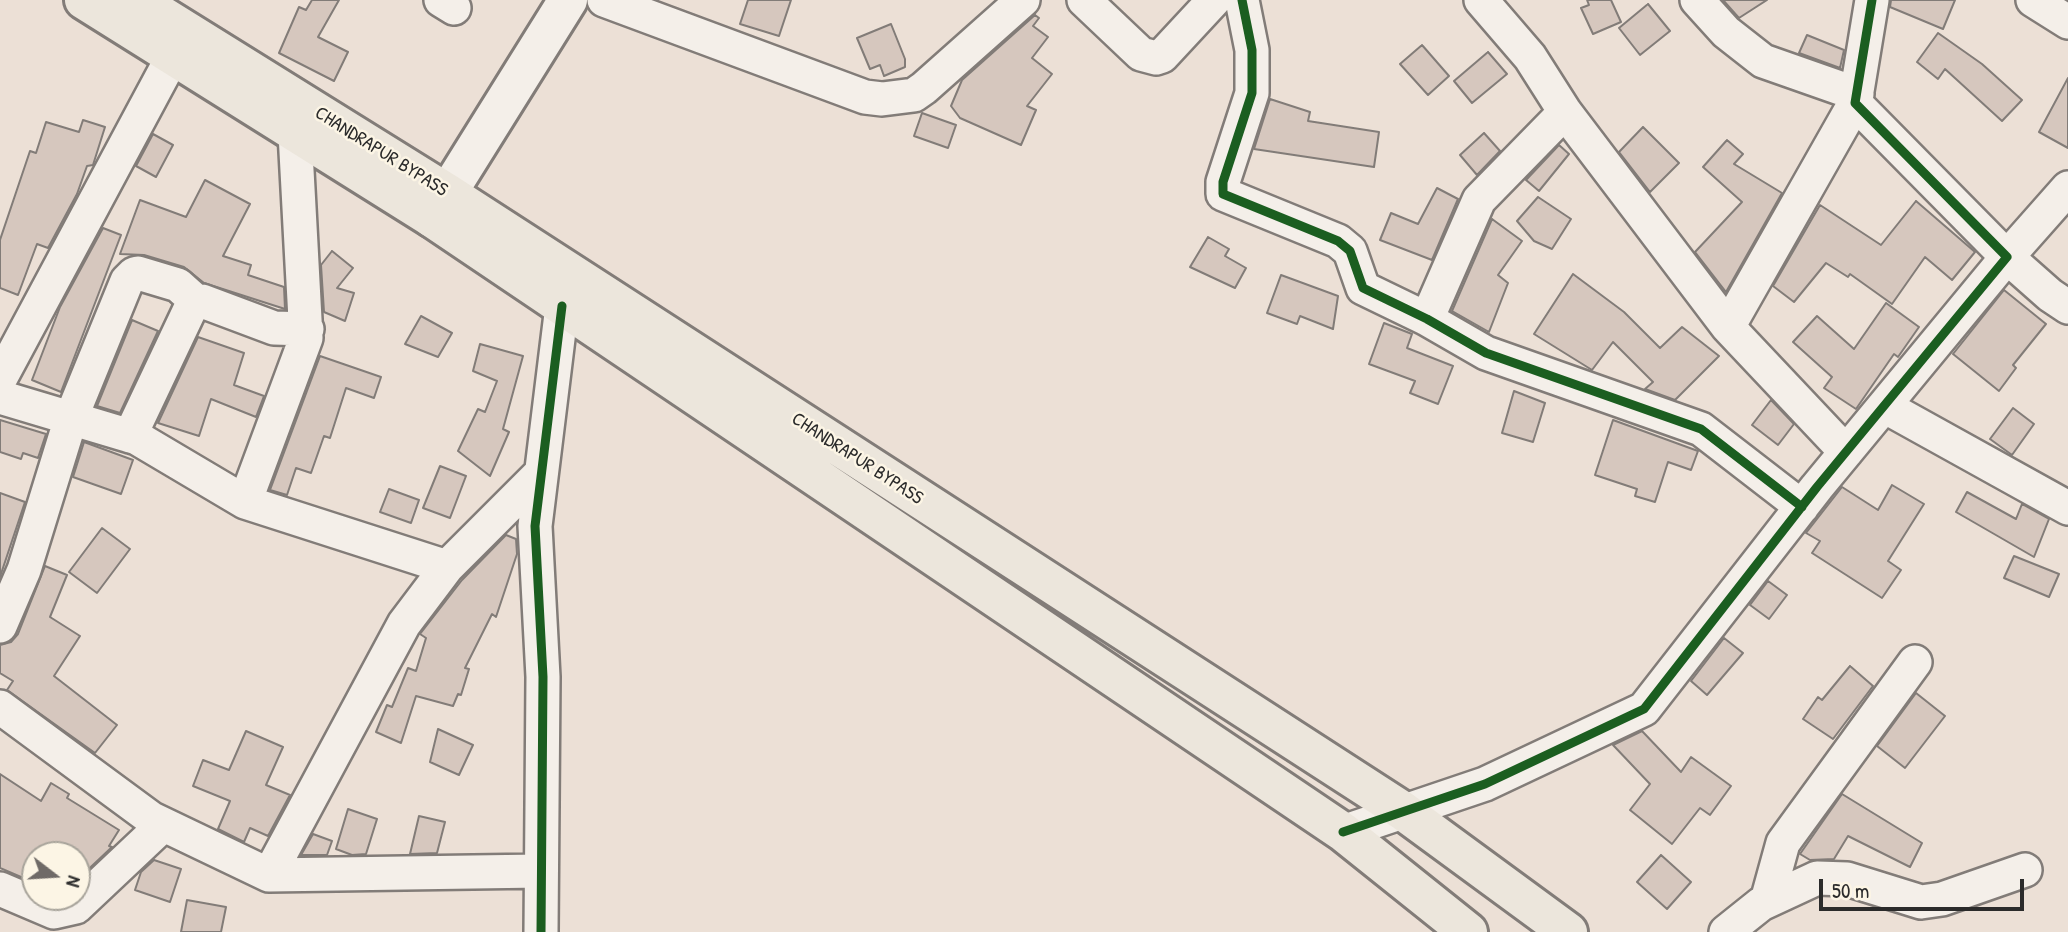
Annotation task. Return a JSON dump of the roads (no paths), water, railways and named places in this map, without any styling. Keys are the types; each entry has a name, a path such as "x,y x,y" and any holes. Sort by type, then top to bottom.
{"highway":[{"name":"CHANDRAPUR BYPASS","path":"84,0 295,133 439,205 562,306 1343,832 1468,932"},
{"name":"CHANDRAPUR BYPASS","path":"137,0 439,205 1404,811 1569,932"}],"main road":[{"path":"439,205 568,0"}],"street":[{"path":"604,0 865,97 882,99 914,95 924,88 1023,0"},
{"path":"1084,0 1141,54 1156,58 1162,56 1214,0"},
{"path":"1242,0 1252,50 1252,93 1223,182 1223,194 1338,242 1350,251 1363,288 1427,319 1486,353 1701,429 1802,507"},
{"path":"1481,0 1530,57 1565,112 1728,327 1846,452"},
{"path":"1698,0 1726,32 1763,61 1856,99 2007,257 2050,295 2068,307"},
{"path":"1728,327 1856,99 1872,0"},
{"path":"2033,0 2068,22"},
{"path":"0,379 173,56"},
{"path":"1427,319 1479,200 1565,112"},
{"path":"245,502 305,346 307,330 295,133"},
{"path":"1343,832 1485,784 1644,709 1846,452 2007,257 2068,188"},
{"path":"0,626 24,570 71,418 127,281 134,274 178,285 197,302"},
{"path":"131,436 189,309 197,302 202,301 274,328 307,330"},
{"path":"541,932 543,677 535,526 562,306"},
{"path":"0,397 131,436 245,502 447,567"},
{"path":"1884,406 2068,508"},
{"path":"268,875 404,624 447,567 541,473"},
{"path":"1767,901 1783,843 1915,662"},
{"path":"0,707 163,825 268,875 541,871"},
{"path":"0,889 54,912 80,919 163,825"},
{"path":"1726,932 1767,901 1817,878 1831,876 1922,902 1942,900 2025,870"}]}
